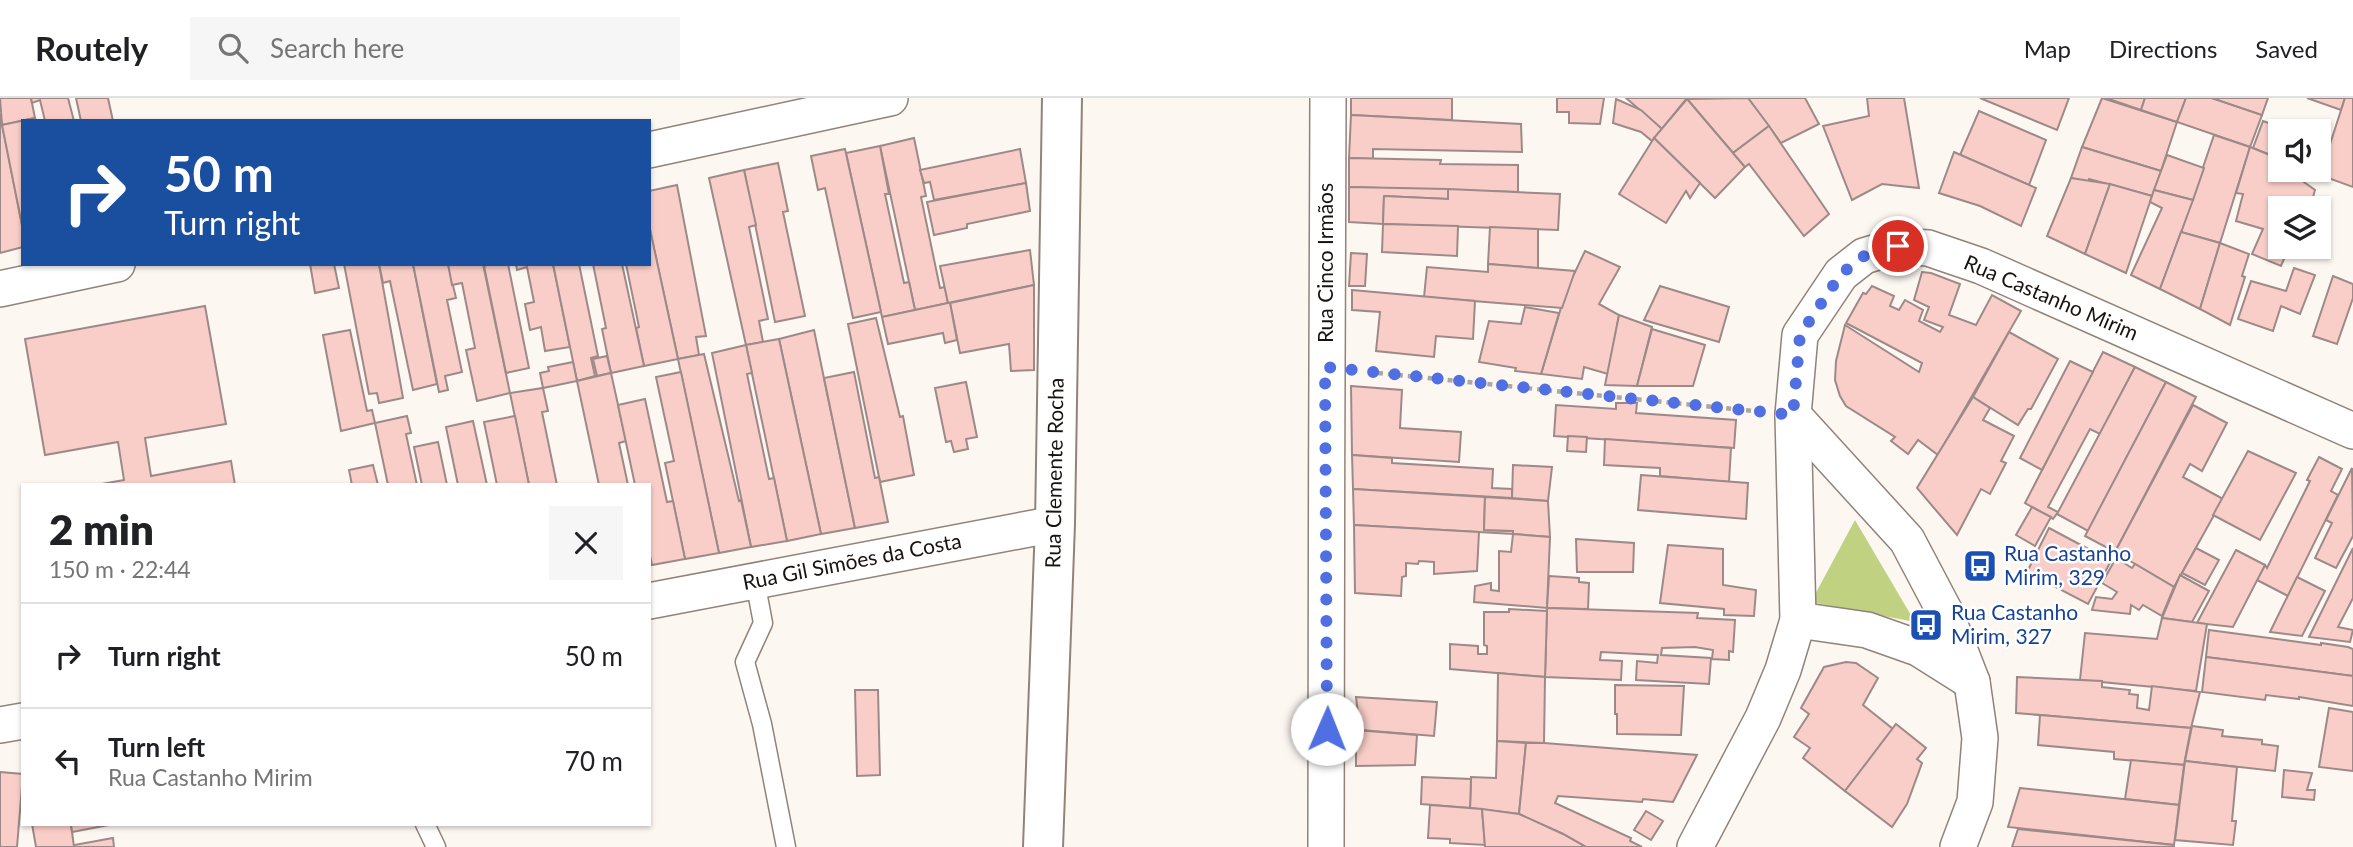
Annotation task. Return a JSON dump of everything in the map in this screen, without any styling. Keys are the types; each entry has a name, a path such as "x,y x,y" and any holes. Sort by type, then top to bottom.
{"street":[{"path":"651,150 890,98"},
{"name":"Rua Clemente Rocha","path":"1043,847 1055,524 1062,98"},
{"name":"Rua Cinco Irmãos","path":"1326,847 1328,647 1325,367 1328,98"},
{"name":"Rua Castanho Mirim","path":"1695,847 1763,718 1783,670 1798,620 1793,415 1800,335 1841,274 1864,256 1898,246 1928,248 1981,265 2353,431"},
{"path":"0,289 108,266"},
{"path":"1793,415 1907,540 1945,612 1972,682 1980,738 1975,802 1958,847"},
{"name":"Rua Gil Simões da Costa","path":"651,601 1055,524"},
{"path":"1798,620 1867,629 1919,648 1972,682"},
{"path":"0,725 21,721"}],"lane":[{"path":"755,581 763,623 745,662 762,724 786,847"},
{"path":"426,826 436,847"}],"path":[{"path":"1325,367 1793,415"}],"green space":[{"path":"1855,520 1915,622 1811,602"}],"building":[{"path":"0,98 31,98 35,118 2,125"},
{"path":"31,98 68,98 73,119 45,119 40,100 32,103"},
{"path":"76,98 108,98 113,119 81,119"},
{"path":"1351,98 1452,98 1452,120 1351,115"},
{"path":"1557,98 1604,98 1600,124 1569,123 1569,112 1557,112"},
{"path":"1626,98 1687,98 1662,129"},
{"path":"1748,98 1805,98 1819,124 1781,143"},
{"path":"1748,98 1769,126 1733,153 1687,99"},
{"path":"1867,98 1904,98 1919,188 1882,184 1852,200 1823,126 1869,116"},
{"path":"1980,98 2069,98 2057,130"},
{"path":"2102,98 2177,122 2161,171 2082,147"},
{"path":"2106,98 2145,98 2141,110"},
{"path":"2145,98 2186,98 2177,122 2141,110"},
{"path":"2186,98 2212,98 2262,115 2250,147 2177,122"},
{"path":"2212,98 2268,98 2262,115"},
{"path":"2307,98 2345,98 2341,110"},
{"path":"2345,98 2353,98 2353,187 2331,179 2331,141"},
{"path":"1616,99 1641,110 1662,129 1652,141 1641,132 1613,123"},
{"path":"1687,99 1745,167 1715,198 1654,138"},
{"path":"1979,111 2046,140 2029,185 1960,155"},
{"path":"0,114 21,220 21,248 0,253"},
{"path":"1351,115 1521,124 1522,152 1373,149 1373,159 1349,158"},
{"path":"21,121 21,220 2,125"},
{"path":"2263,121 2268,123 2268,154 2253,148"},
{"path":"1769,126 1829,214 1804,236 1749,164 1745,167 1733,153"},
{"path":"2214,135 2250,147 2220,243 2181,232"},
{"path":"914,138 926,196 921,197 940,288 945,287 948,303 915,310 880,146"},
{"path":"1654,138 1700,183 1690,198 1686,191 1666,223 1619,194"},
{"path":"880,146 889,194 885,194 904,283 909,282 915,310 882,317 846,153"},
{"path":"2082,147 2161,171 2152,196 2089,179 2088,182 2071,178"},
{"path":"2250,147 2268,154 2268,182 2304,182 2315,190 2313,196 2268,196 2268,259 2284,259 2281,266 2252,254 2263,229 2236,221 2243,194 2236,193"},
{"path":"845,149 881,312 853,318 825,188 818,190 811,156"},
{"path":"1020,149 1026,183 934,200 930,182 924,183 920,170"},
{"path":"1954,152 2036,188 2021,226 1980,206 1939,193"},
{"path":"2167,155 2204,168 2193,200 2154,190"},
{"path":"1349,158 1441,160 1440,164 1518,165 1518,192 1349,187"},
{"path":"778,163 788,211 783,212 805,316 775,322 744,170"},
{"path":"744,170 756,225 749,227 768,319 759,321 763,342 746,345 709,178"},
{"path":"2071,178 2110,184 2085,254 2047,236"},
{"path":"1026,183 1030,211 967,224 967,228 934,235 927,202"},
{"path":"2110,184 2152,196 2126,273 2085,254"},
{"path":"677,185 706,336 696,337 699,355 678,359 651,234 651,191"},
{"path":"1349,187 1448,189 1448,199 1384,196 1383,224 1349,222"},
{"path":"1448,189 1560,194 1558,230 1383,224 1384,196 1448,199"},
{"path":"2154,190 2193,200 2160,289 2131,275 2162,208 2150,202"},
{"path":"1383,224 1458,226 1457,256 1382,252"},
{"path":"1490,227 1538,229 1538,268 1488,264"},
{"path":"2181,232 2220,243 2200,309 2160,289"},
{"path":"651,234 678,359 644,366 636,328 639,327 626,266 651,266"},
{"path":"2220,243 2249,254 2230,325 2200,309"},
{"path":"1030,250 1034,285 948,303 940,266"},
{"path":"1585,251 1620,267 1599,304 1619,315 1608,374 1584,367 1582,379 1541,374 1566,291"},
{"path":"1351,253 1367,254 1365,286 1349,286"},
{"path":"1488,264 1575,271 1562,308 1424,297 1427,267 1488,272"},
{"path":"310,266 334,266 339,288 315,293"},
{"path":"344,266 379,266 403,398 379,403 377,393 369,394"},
{"path":"379,266 413,266 437,384 413,390 390,281 383,283"},
{"path":"413,266 448,266 456,298 447,300 462,372 445,376 448,390 439,392"},
{"path":"448,266 483,266 510,393 477,401 466,350 475,348 462,283 452,285"},
{"path":"484,266 508,266 529,368 506,373"},
{"path":"516,266 553,266 570,347 545,351 541,327 530,330 525,304 534,302 527,267 517,270"},
{"path":"553,266 579,266 598,356 591,358 595,376 577,381"},
{"path":"593,266 622,266 644,366 611,373 602,329 606,328"},
{"path":"2294,268 2315,275 2300,314 2281,306 2273,331 2238,319 2251,281 2286,291"},
{"path":"1922,272 1960,284 1949,315 1976,325 1992,295 2021,311 1938,455 1918,440 1908,454 1891,441 1895,437 1846,406 1835,380 1836,361 1845,325 1919,372 1922,363 1846,323 1863,293 1866,294 1872,286 1894,296 1890,306 1899,310 1905,300 1923,310 1919,321 1940,332 1943,327 1924,320 1929,307 1914,300"},
{"path":"2333,276 2353,284 2353,298 2337,344 2313,336"},
{"path":"1034,285 1034,370 1011,371 1009,344 960,353 950,303"},
{"path":"1660,286 1729,307 1719,342 1644,320"},
{"path":"1352,290 1475,301 1473,339 1436,336 1434,357 1376,351 1380,312 1352,310"},
{"path":"950,303 957,340 945,343 943,333 888,344 882,317"},
{"path":"205,306 226,424 145,438 151,476 231,461 235,483 107,483 124,480 118,442 45,455 25,339"},
{"path":"1525,307 1559,313 1541,374 1479,362 1489,321 1521,324"},
{"path":"1619,315 1652,327 1637,386 1605,385"},
{"path":"876,318 900,417 903,416 914,475 880,482 848,324"},
{"path":"1652,329 1705,345 1693,386 1637,386"},
{"path":"350,330 367,411 372,410 375,423 341,431 323,335"},
{"path":"814,330 855,528 821,534 779,339"},
{"path":"2009,332 2058,359 2031,409 2028,409 2018,425 1973,397"},
{"path":"779,339 821,534 787,541 746,345"},
{"path":"746,345 752,373 747,374 769,479 774,478 787,541 751,547 712,353"},
{"path":"2103,352 2135,367 2100,434 2090,429 2048,507 2058,512 2053,519 2025,503"},
{"path":"704,354 751,547 719,553 678,359"},
{"path":"607,356 611,373 597,376 593,359"},
{"path":"2070,361 2093,372 2042,470 2020,458"},
{"path":"573,362 577,381 543,388 540,373 549,371 548,367"},
{"path":"2135,367 2166,382 2088,531 2057,514"},
{"path":"681,372 719,553 685,559 665,463 674,461 656,377"},
{"path":"854,372 875,478 879,477 888,522 855,528 824,378"},
{"path":"611,373 626,441 619,443 628,483 599,483 577,381"},
{"path":"966,382 977,437 966,439 968,449 954,452 951,441 946,442 935,388"},
{"path":"2166,382 2196,397 2115,552 2085,536"},
{"path":"1351,386 1402,390 1400,428 1461,432 1459,462 1352,455"},
{"path":"543,388 548,411 542,412 557,483 529,483 510,393"},
{"path":"1973,397 1990,408 1983,420 2014,436 2001,461 2006,463 1990,494 1981,489 1957,535 1917,488"},
{"path":"645,399 667,502 673,501 685,559 652,565 651,483 635,483 618,405"},
{"path":"1616,403 1637,403 1636,413 1736,420 1734,448 1554,436 1556,405 1616,409"},
{"path":"2193,405 2227,423 2202,471 2190,464 2183,477 2223,499 2174,587 2115,552"},
{"path":"407,416 411,433 406,434 417,483 388,483 375,423"},
{"path":"515,416 529,483 497,483 484,422"},
{"path":"473,421 487,483 458,483 446,427"},
{"path":"1568,436 1587,437 1586,452 1567,451"},
{"path":"1605,439 1731,448 1729,482 1660,476 1660,468 1604,465"},
{"path":"438,442 447,483 422,483 414,447"},
{"path":"2248,451 2296,473 2260,540 2213,515"},
{"path":"1352,455 1392,458 1392,463 1493,469 1492,488 1512,489 1512,498 1353,489"},
{"path":"2319,457 2342,469 2331,491 2338,495 2288,596 2257,580 2265,565 2267,568"},
{"path":"373,465 378,483 352,483 349,470"},
{"path":"1513,465 1552,467 1548,501 1512,498"},
{"path":"2352,468 2353,536 2336,568 2315,558 2332,523 2326,520"},
{"path":"1641,475 1748,483 1746,519 1638,510"},
{"path":"1353,489 1485,497 1484,530 1513,531 1513,534 1354,525"},
{"path":"1485,497 1548,501 1550,537 1484,530"},
{"path":"2032,507 2051,517 2035,546 2016,535"},
{"path":"1354,525 1479,532 1477,571 1434,574 1434,562 1406,563 1401,596 1355,593"},
{"path":"2049,528 2111,561 2088,604 2027,572"},
{"path":"1513,534 1550,537 1547,608 1474,602 1475,586 1491,583 1491,590 1499,591 1499,551 1511,552"},
{"path":"1576,539 1634,543 1633,572 1577,572"},
{"path":"1668,545 1723,549 1723,585 1756,590 1754,616 1724,615 1724,609 1660,603"},
{"path":"2196,548 2219,560 2205,585 2182,573"},
{"path":"2353,548 2353,598 2338,627 2353,630 2350,642 2309,637"},
{"path":"2236,550 2265,565 2233,627 2197,623"},
{"path":"2116,558 2132,568 2135,564 2174,587 2162,616 2143,605 2139,610 2131,605 2130,614 2092,610 2096,597 2112,599 2117,592 2102,583"},
{"path":"2180,575 2209,591 2192,622 2162,618"},
{"path":"1549,576 1579,578 1579,582 1589,583 1588,609 1547,608"},
{"path":"2297,577 2325,591 2302,636 2270,632"},
{"path":"1547,608 1698,613 1697,618 1735,620 1733,652 1729,651 1729,660 1712,659 1713,650 1695,647 1662,648 1661,655 1711,658 1709,684 1636,680 1637,661 1657,663 1658,655 1601,652 1600,660 1622,661 1621,680 1545,677"},
{"path":"1509,609 1547,611 1545,677 1450,669 1450,644 1478,646 1478,654 1487,654 1487,646 1484,645 1484,612 1509,612"},
{"path":"2162,618 2207,624 2196,691 2080,680 2085,633 2157,639"},
{"path":"2209,630 2348,647 2353,649 2353,676 2206,657"},
{"path":"2206,657 2353,676 2353,706 2299,697 2266,695 2265,700 2202,692"},
{"path":"1846,662 1856,663 1878,678 1863,705 1893,729 1845,791 1803,758 1810,748 1794,737 1809,714 1801,708 1824,667"},
{"path":"1498,673 1545,677 1544,743 1497,741"},
{"path":"2017,677 2102,681 2102,687 2130,690 2129,694 2138,695 2137,708 2149,710 2152,686 2200,692 2191,728 2016,713"},
{"path":"1615,685 1684,686 1681,735 1617,734"},
{"path":"855,690 878,690 880,775 857,776"},
{"path":"1356,697 1437,702 1434,736 1360,730"},
{"path":"2329,708 2353,712 2353,771 2319,767"},
{"path":"2040,715 2191,728 2184,765 2114,759 2114,752 2038,745"},
{"path":"1896,724 1926,748 1917,759 1922,763 1907,804 1892,827 1845,791"},
{"path":"2192,726 2223,730 2222,736 2262,740 2262,744 2278,746 2275,771 2185,761"},
{"path":"1356,730 1417,735 1415,765 1356,766"},
{"path":"1497,741 1526,743 1519,814 1470,808 1471,777 1496,778"},
{"path":"1526,743 1697,755 1673,802 1558,796 1555,803 1631,838 1630,841 1642,847 1586,847 1519,814"},
{"path":"2131,760 2184,765 2179,805 2125,799"},
{"path":"2185,761 2237,767 2232,821 2236,821 2233,845 2175,840"},
{"path":"2284,770 2312,773 2307,790 2315,790 2314,800 2282,797"},
{"path":"0,772 21,774 17,847 0,847"},
{"path":"1422,777 1471,779 1470,808 1421,804"},
{"path":"2020,788 2179,805 2174,845 2008,827"},
{"path":"1430,805 1482,809 1485,845 1450,843 1450,839 1428,838"},
{"path":"1482,809 1519,814 1586,847 1485,847"},
{"path":"1646,811 1663,821 1651,840 1634,830"},
{"path":"32,826 71,826 74,847 36,847"},
{"path":"71,826 104,826 72,832"},
{"path":"2018,829 2174,845 2174,847 2012,847"},
{"path":"113,838 114,847 74,847 74,845"}],"place":[{"name":"Rua Castanho Mirim, 329","path":"1980,566"},
{"name":"Rua Castanho Mirim, 327","path":"1926,625"}],"route":[{"path":"1327,729 1325,367 1793,415 1800,335 1841,274 1864,256 1898,246"}]}
